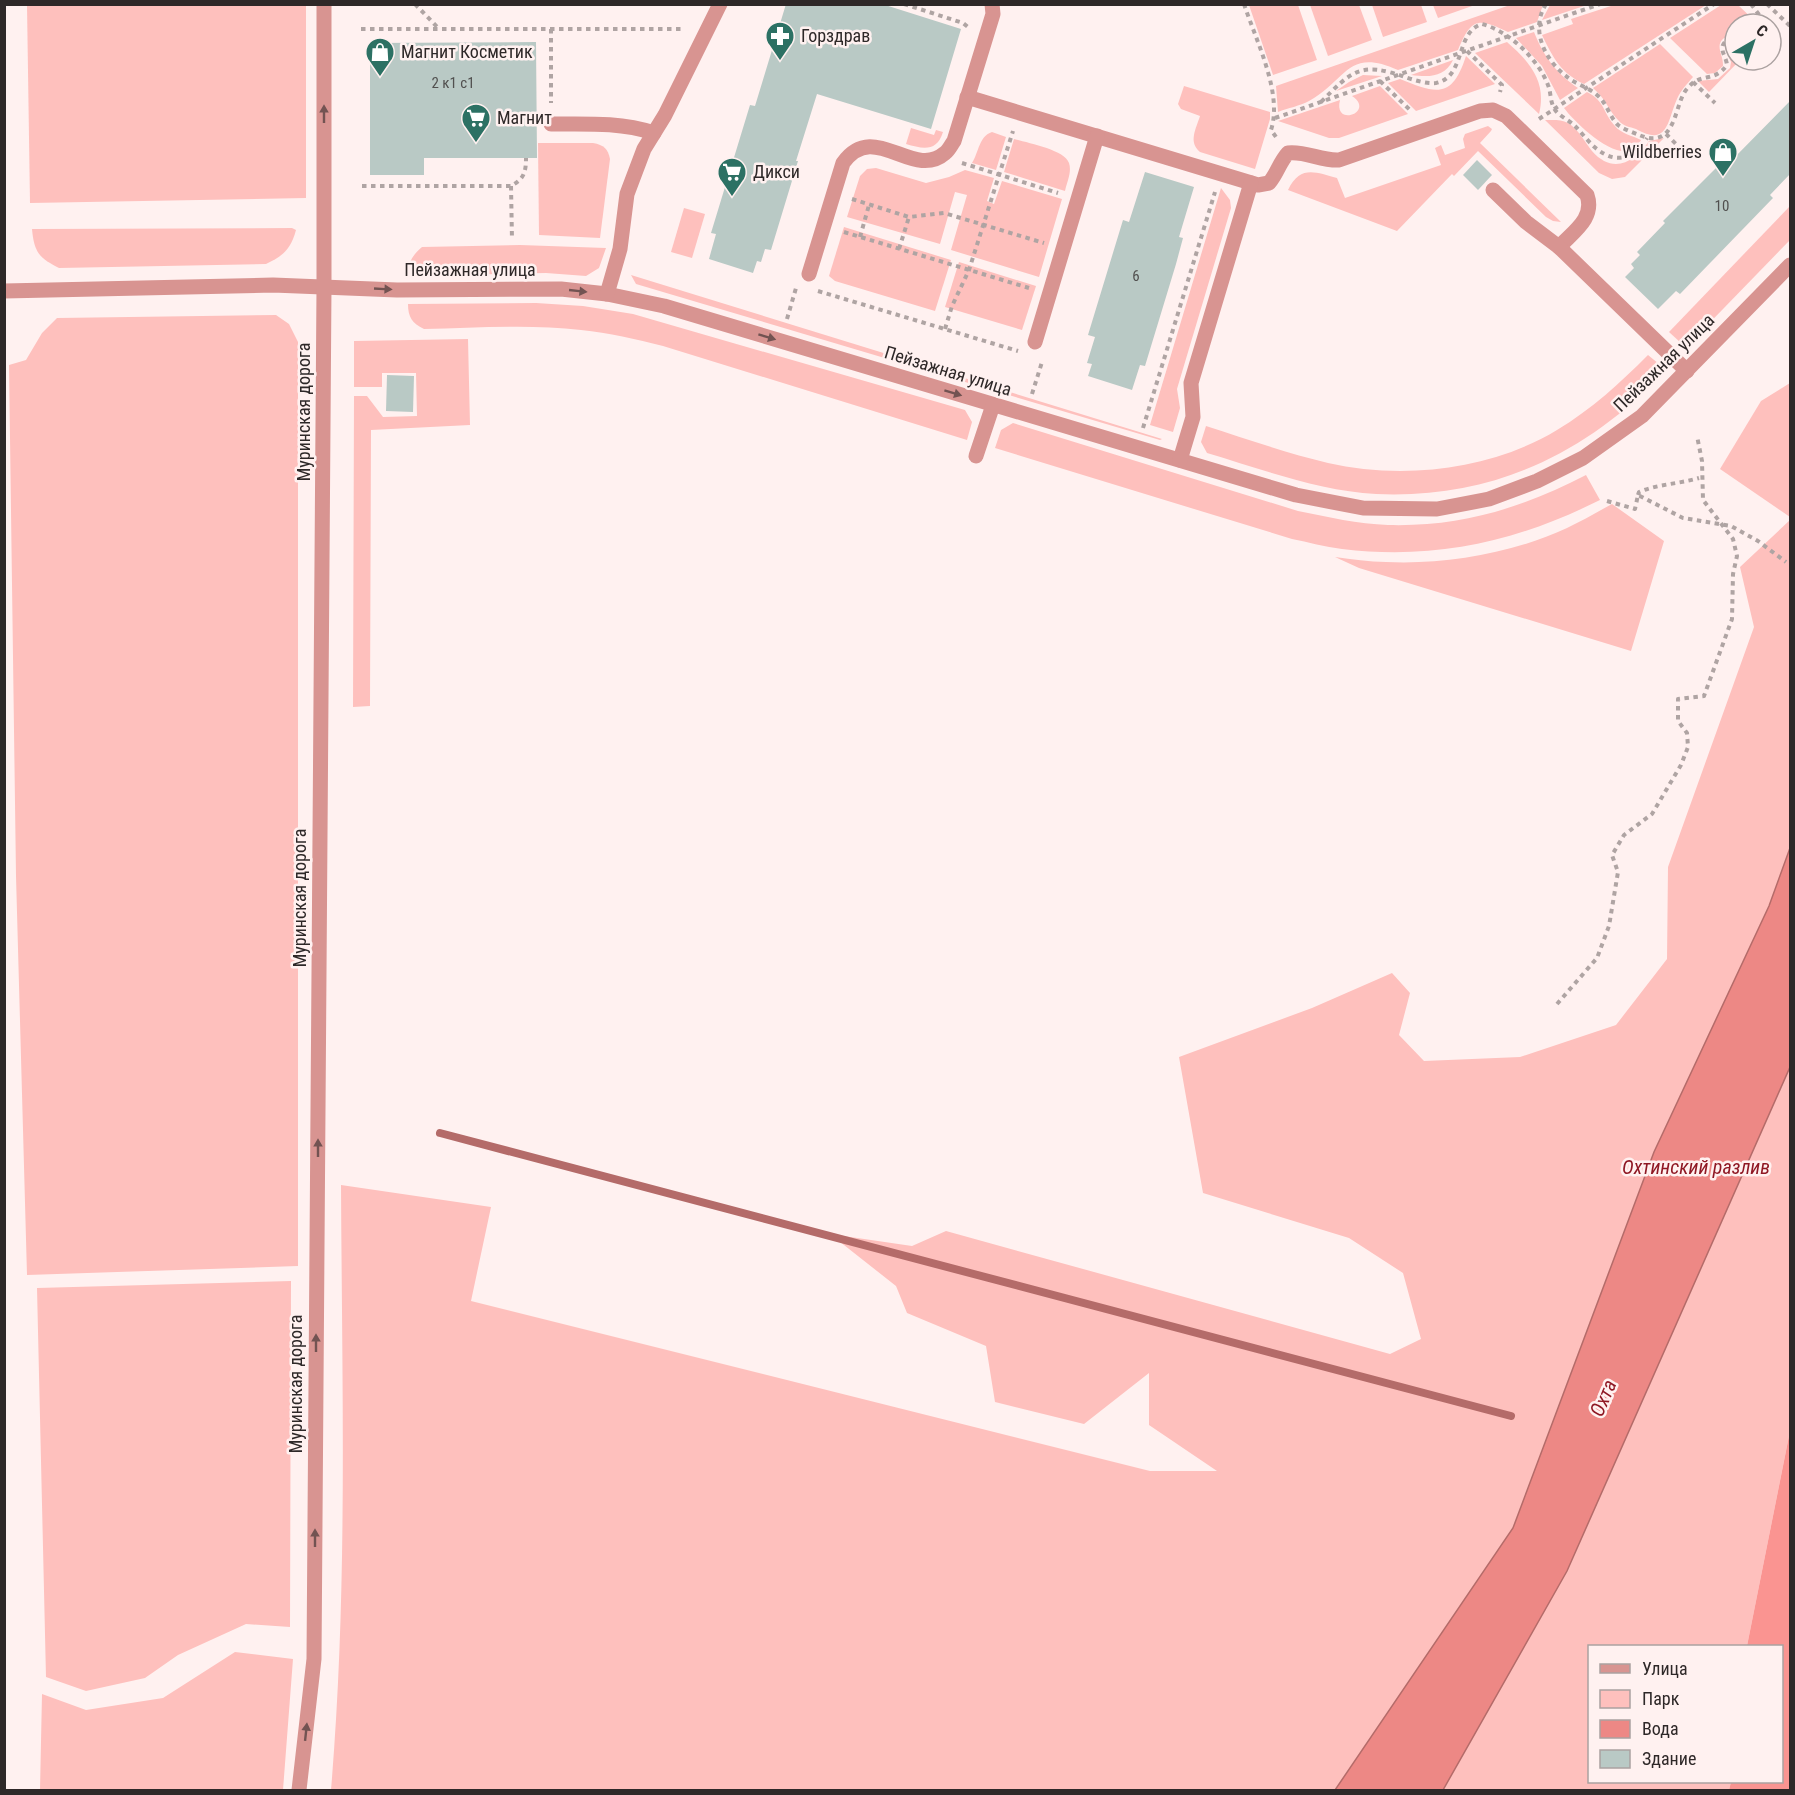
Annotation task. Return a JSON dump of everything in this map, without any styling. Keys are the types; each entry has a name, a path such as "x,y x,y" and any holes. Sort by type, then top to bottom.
{"street":[{"name":"Муринская дорога","path":"299,1791 314,1659 324,4"},
{"path":"608,294 620,249 627,194 644,149 720,4"},
{"path":"809,274 843,163 850,153 862,147 875,146 919,160 933,159 946,153 954,141 993,14 992,4"},
{"path":"967,97 1258,185 1269,183 1288,153 1299,152 1326,161 1339,160 1480,111 1493,110 1506,116 1587,195 1591,206 1587,217 1559,246"},
{"path":"551,124 613,124 654,133"},
{"path":"1035,342 1097,136"},
{"path":"1180,460 1193,417 1191,383 1251,183"},
{"path":"1493,190 1526,222 1559,246 1687,370"},
{"name":"Пейзажная улица","path":"4,291 273,285 397,290 561,289 608,294 664,306 1296,495 1363,508 1437,509 1489,499 1537,481 1583,458 1642,416 1791,265"},
{"path":"976,456 993,405"}],"path":[{"path":"415,4 439,29"},
{"path":"904,4 963,22 985,40"},
{"path":"1244,4 1272,88 1275,118 1271,130 1288,153"},
{"path":"1546,4 1538,26 1543,49 1565,76 1597,94 1620,127 1647,138 1657,138 1666,134 1671,127 1679,102 1693,82 1698,78 1716,76 1723,71"},
{"path":"1275,118 1600,4"},
{"path":"1521,131 1714,4"},
{"path":"1767,4 1790,26"},
{"path":"1321,102 1345,78 1359,70 1373,69 1420,82 1437,83 1447,78 1454,70 1468,34 1474,27 1482,24 1508,37 1527,53 1539,68 1548,85 1554,109 1574,124 1596,149 1608,156 1620,158 1631,156 1640,149 1647,138"},
{"path":"361,29 708,29"},
{"path":"551,29 551,124"},
{"path":"1467,51 1502,85 1493,110"},
{"path":"1380,81 1429,129"},
{"path":"1693,82 1715,103"},
{"path":"945,329 952,306 969,270 1018,112"},
{"path":"1666,134 1676,144"},
{"path":"946,153 965,165 1078,200"},
{"path":"362,186 512,186 521,181 526,171 526,158"},
{"path":"1143,429 1221,174"},
{"path":"512,186 512,240"},
{"path":"834,194 909,217 944,213 1063,249"},
{"path":"860,237 869,205"},
{"path":"899,249 909,217"},
{"path":"824,226 1050,294"},
{"path":"787,319 797,285 809,274"},
{"path":"797,285 1021,352"},
{"path":"1032,394 1043,359 1035,342"},
{"path":"1557,1004 1597,958 1609,926 1618,872 1612,855 1624,835 1652,814 1681,765 1688,747 1687,733 1678,721 1678,699 1704,696 1732,619 1733,574 1737,556 1733,539 1703,500 1702,461 1697,436"},
{"path":"1607,501 1635,509 1638,492 1653,486 1681,483 1699,478"},
{"path":"1638,495 1683,518 1721,524 1747,534 1786,562"}],"green space":[{"path":"1433,4 1475,5 1438,18"},
{"path":"1550,4 1587,5 1542,20"},
{"path":"27,5 306,5 306,198 30,203"},
{"path":"1249,5 1298,5 1317,60 1273,75"},
{"path":"1310,5 1359,5 1372,40 1328,56"},
{"path":"1372,5 1421,5 1427,22 1383,37"},
{"path":"1510,5 1543,5 1537,22 1508,32 1489,24 1477,23 1467,32 1458,50 1398,70 1368,62 1357,64 1309,101 1278,112 1276,86"},
{"path":"1614,5 1706,5 1584,84 1569,75 1558,64 1542,35 1573,24 1571,19"},
{"path":"1721,5 1738,5 1745,12 1723,12 1723,39 1720,43 1720,50 1723,66 1715,73 1707,74 1670,38"},
{"path":"1534,32 1552,64 1578,88 1560,100 1542,66 1516,38"},
{"path":"1507,42 1523,57 1535,74 1541,92 1539,114 1475,53"},
{"path":"1660,44 1693,77 1679,96 1665,129 1654,135 1621,123 1593,88"},
{"path":"1466,56 1495,84 1416,111 1388,83 1400,79 1424,88 1442,89 1455,80"},
{"path":"1453,60 1441,73 1430,76 1411,75"},
{"path":"1728,72 1709,92 1698,81 1718,79"},
{"path":"1363,75 1382,76 1336,91 1349,82"},
{"path":"1184,86 1270,112 1255,169 1200,152 1196,148 1194,135 1200,116 1181,109 1178,104"},
{"path":"1380,86 1408,114 1339,138 1329,138 1278,121 1340,100 1339,109 1342,113 1352,115 1359,107 1358,102 1352,96"},
{"path":"1587,92 1601,103 1617,128 1641,140 1634,149 1625,151 1613,149 1601,142 1564,108"},
{"path":"1545,120 1559,120 1568,123 1592,151 1608,163 1616,164 1630,160 1649,141 1664,138 1625,177 1612,179 1599,173"},
{"path":"1488,126 1492,129 1480,143 1561,222 1546,217 1478,151 1454,176 1452,174 1397,231 1288,190 1298,177 1309,172 1337,178 1345,198 1441,165 1435,148 1441,145 1445,155 1465,148 1463,139 1465,134"},
{"path":"911,128 934,135 936,130 943,132 937,143 924,148 906,144"},
{"path":"992,132 1006,137 996,170 972,163 984,137"},
{"path":"1014,139 1045,148 1066,158 1070,170 1065,191 1004,172"},
{"path":"538,143 593,143 607,150 610,159 600,238 539,235"},
{"path":"876,168 926,183 965,170 994,178 987,201 994,204 1002,181 1062,199 1039,277 951,250 967,195 955,192 940,244 847,217 860,176 867,169"},
{"path":"1221,188 1230,200 1231,208 1177,389 1180,408 1173,432 1150,425"},
{"path":"1790,206 1790,240 1690,343 1681,343 1669,332"},
{"path":"684,208 705,214 692,258 671,252"},
{"path":"844,227 951,260 935,311 835,281 829,276"},
{"path":"292,228 296,230 289,247 282,255 266,264 59,268 42,257 36,249 32,229"},
{"path":"520,245 606,248 599,268 586,276 546,273 408,276 411,260 422,247"},
{"path":"959,262 1036,286 1022,330 945,307"},
{"path":"631,275 1162,439 636,284"},
{"path":"536,303 583,306 633,314 965,410 972,422 967,440 663,346 622,336 542,327 424,329 412,319 408,304"},
{"path":"276,315 289,324 298,342 298,1266 27,1275 16,876 9,365 26,360 42,333 57,318"},
{"path":"468,339 470,425 371,430 370,706 353,707 354,396 367,396 383,417 417,416 416,373 382,373 382,387 354,387 354,341"},
{"path":"1648,355 1659,364 1659,378 1629,406 1597,430 1565,451 1530,468 1457,489 1417,494 1376,494 1333,489 1207,453 1201,442 1206,426 1297,455 1357,468 1416,471 1475,463 1531,444 1557,430 1605,395"},
{"path":"1790,383 1790,517 1720,469 1761,401"},
{"path":"1013,423 1298,511 1343,520 1388,525 1415,525 1466,519 1514,506 1586,475 1600,500 1537,527 1474,544 1410,552 1342,549 1292,539 995,448 1001,430"},
{"path":"1612,504 1664,541 1631,651 1359,568 1335,557 1373,562 1408,562 1478,556 1546,537"},
{"path":"1790,520 1790,848 1769,906 1654,1152 1513,1528 1335,1790 331,1790 342,1564 341,1185 491,1207 471,1301 1150,1471 1217,1471 1149,1425 1149,1373 1084,1424 995,1402 986,1346 907,1313 896,1286 830,1234 912,1246 946,1231 1390,1354 1421,1339 1403,1273 1349,1238 1203,1193 1179,1057 1312,1008 1392,973 1410,993 1399,1035 1424,1061 1520,1057 1616,1025 1667,959 1668,867 1754,627 1740,567"},
{"path":"1790,1067 1790,1431 1747,1645 1588,1645 1588,1783 1731,1783 1729,1790 1443,1790 1567,1571"},
{"path":"291,1281 290,1627 246,1624 178,1655 145,1678 86,1691 46,1677 37,1288"},
{"path":"235,1652 293,1659 283,1790 40,1790 42,1694 86,1710 163,1698"}],"shaded area":[{"path":"1790,1431 1790,1790 1729,1790 1731,1783 1783,1783 1783,1645 1747,1645"}],"water":[{"name":"Охтинский разлив","path":"1790,848 1790,1067 1567,1571 1443,1790 1335,1790 1513,1528 1654,1152 1769,906"}],"building":[{"path":"786,4 882,4 961,29 931,129 817,94 771,250 765,249 761,262 757,261 753,273 709,259 716,234 711,233 750,105 755,106"},
{"path":"536,42 537,158 424,158 424,175 370,175 370,43"},
{"path":"1791,100 1791,173 1770,195 1773,198 1680,294 1676,291 1658,309 1625,277 1634,268 1631,264 1640,255 1637,252 1665,223 1663,221 1729,155 1733,159"},
{"path":"1477,160 1492,175 1478,190 1463,175"},
{"path":"1145,172 1194,187 1179,237 1183,238 1176,264 1145,366 1140,365 1132,390 1088,376 1092,364 1087,363 1095,337 1088,335 1123,220 1129,222"},
{"path":"387,375 414,376 413,412 386,411"}],"waterway":[{"path":"440,1133 1511,1416"}],"place":[{"name":"Горздрав","path":"780,62"},
{"name":"Магнит Косметик","path":"380,78"},
{"name":"Магнит","path":"476,144"},
{"name":"Wildberries","path":"1723,178"},
{"name":"Дикси","path":"732,198"}],"water label":[{"name":"Охта","path":"1603,1398"}]}
